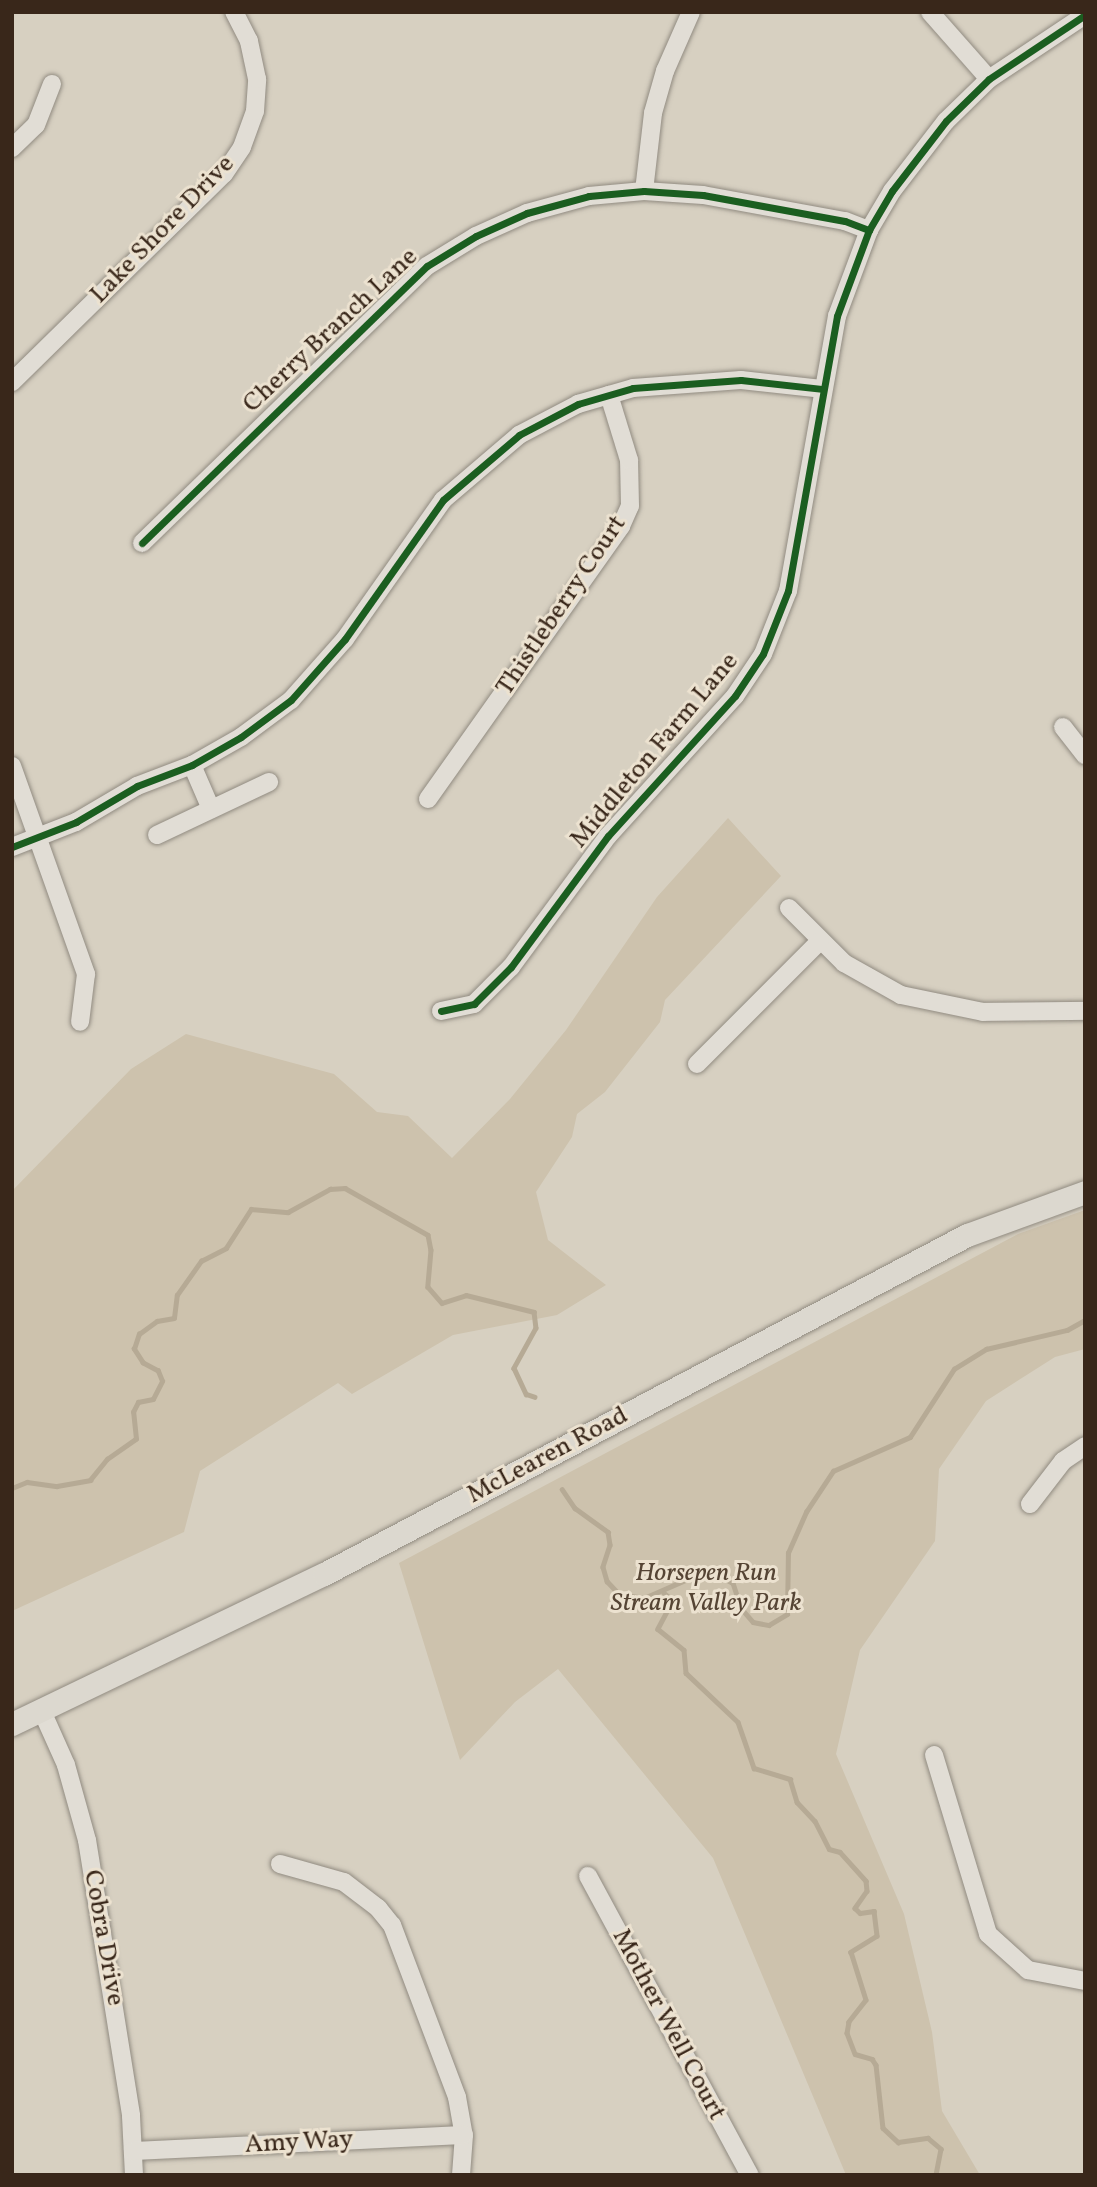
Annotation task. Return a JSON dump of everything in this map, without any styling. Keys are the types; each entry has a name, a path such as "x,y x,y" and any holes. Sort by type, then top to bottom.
{"main road":[{"name":"McLearen Road","path":"12,1724 324,1574 967,1235 1085,1192"}],"street":[{"name":"Lake Shore Drive","path":"12,382 224,174 242,148 254,111 257,79 249,41 234,12"},
{"path":"645,191 653,113 665,71 691,12"},
{"path":"930,12 989,79"},
{"name":"Middleton Farm Lane","path":"441,1011 474,1004 511,967 608,836 721,713 763,654 788,591 837,316 869,230 892,191 946,121 989,79 1083,20"},
{"path":"12,148 36,125 52,84"},
{"name":"Cherry Branch Lane","path":"142,542 427,266 476,236 527,213 589,196 645,191 703,195 845,221 869,230"},
{"path":"12,847 76,822 137,786 192,765 251,730 317,672 443,500 478,466 519,435 578,404 608,395 684,381 741,380 822,389"},
{"name":"Thistleberry Court","path":"428,799 630,506 629,460 608,395"},
{"path":"1063,727 1085,755"},
{"path":"192,765 211,809"},
{"path":"12,766 86,974 80,1022"},
{"path":"158,835 269,782"},
{"path":"789,908 820,941 872,981 926,1003 983,1012 1085,1011"},
{"path":"697,1064 820,941"},
{"path":"1030,1504 1063,1461 1085,1446"},
{"name":"Cobra Drive","path":"41,1709 66,1765 87,1840 117,2016 134,2175"},
{"path":"934,1755 988,1934 1028,1970 1085,1981"},
{"path":"280,1864 344,1882 378,1908 392,1925 457,2096 464,2135 461,2175"},
{"name":"Mother Well Court","path":"588,1875 750,2175"},
{"name":"Amy Way","path":"133,2151 464,2135"}],"green space":[{"path":"728,818 781,876 665,1000 660,1022 605,1092 577,1114 572,1137 536,1192 548,1240 606,1285 557,1315 453,1335 352,1394 338,1383 200,1471 184,1532 12,1611 12,1191 131,1069 186,1034 334,1074 377,1112 408,1116 452,1158 510,1099 566,1030 657,897"},
{"name":"Horsepen Run Stream Valley Park","path":"1085,1210 1085,1349 1055,1357 986,1401 939,1469 935,1541 860,1650 836,1754 904,1914 932,2032 942,2111 980,2175 846,2175 713,1858 558,1669 515,1702 460,1760 399,1563 1018,1234"}],"waterway":[{"path":"12,1488 27,1482 57,1486 90,1480 107,1459 136,1439 133,1412 138,1402 153,1399 162,1381 158,1371 143,1363 134,1349 139,1334 157,1321 174,1318 177,1295 201,1261 226,1248 251,1209 288,1212 330,1189 345,1188 428,1235 431,1250 428,1287 442,1303 466,1295 534,1312 536,1328 514,1368 526,1394 535,1397"},
{"path":"562,1489 575,1508 608,1532 610,1545 603,1567 607,1581 619,1594 644,1598 697,1575 714,1573 733,1583 741,1608 753,1622 769,1625 787,1614 788,1553 806,1512 833,1471 910,1437 954,1369 986,1349 1067,1330 1085,1320"},
{"path":"664,1593 669,1597 669,1608 658,1629 684,1650 686,1673 738,1722 754,1768 790,1779 797,1802 815,1821 829,1849 840,1852 866,1881 867,1891 855,1908 860,1913 874,1911 877,1936 851,1952 866,2000 849,2022 847,2033 855,2054 872,2059 876,2065 883,2128 898,2142 928,2138 941,2149 936,2175"}],"cycle path":[{"path":"441,1011 474,1004 511,967 608,836 735,696 763,654 788,591 837,316 869,230 892,191 946,121 989,79 1085,15"},
{"path":"142,543 427,266 476,236 527,213 589,196 644,191 703,195 845,221 869,230"},
{"path":"12,847 76,822 137,786 192,765 241,737 291,700 345,639 443,500 519,435 578,404 633,388 741,380 822,389"}]}
